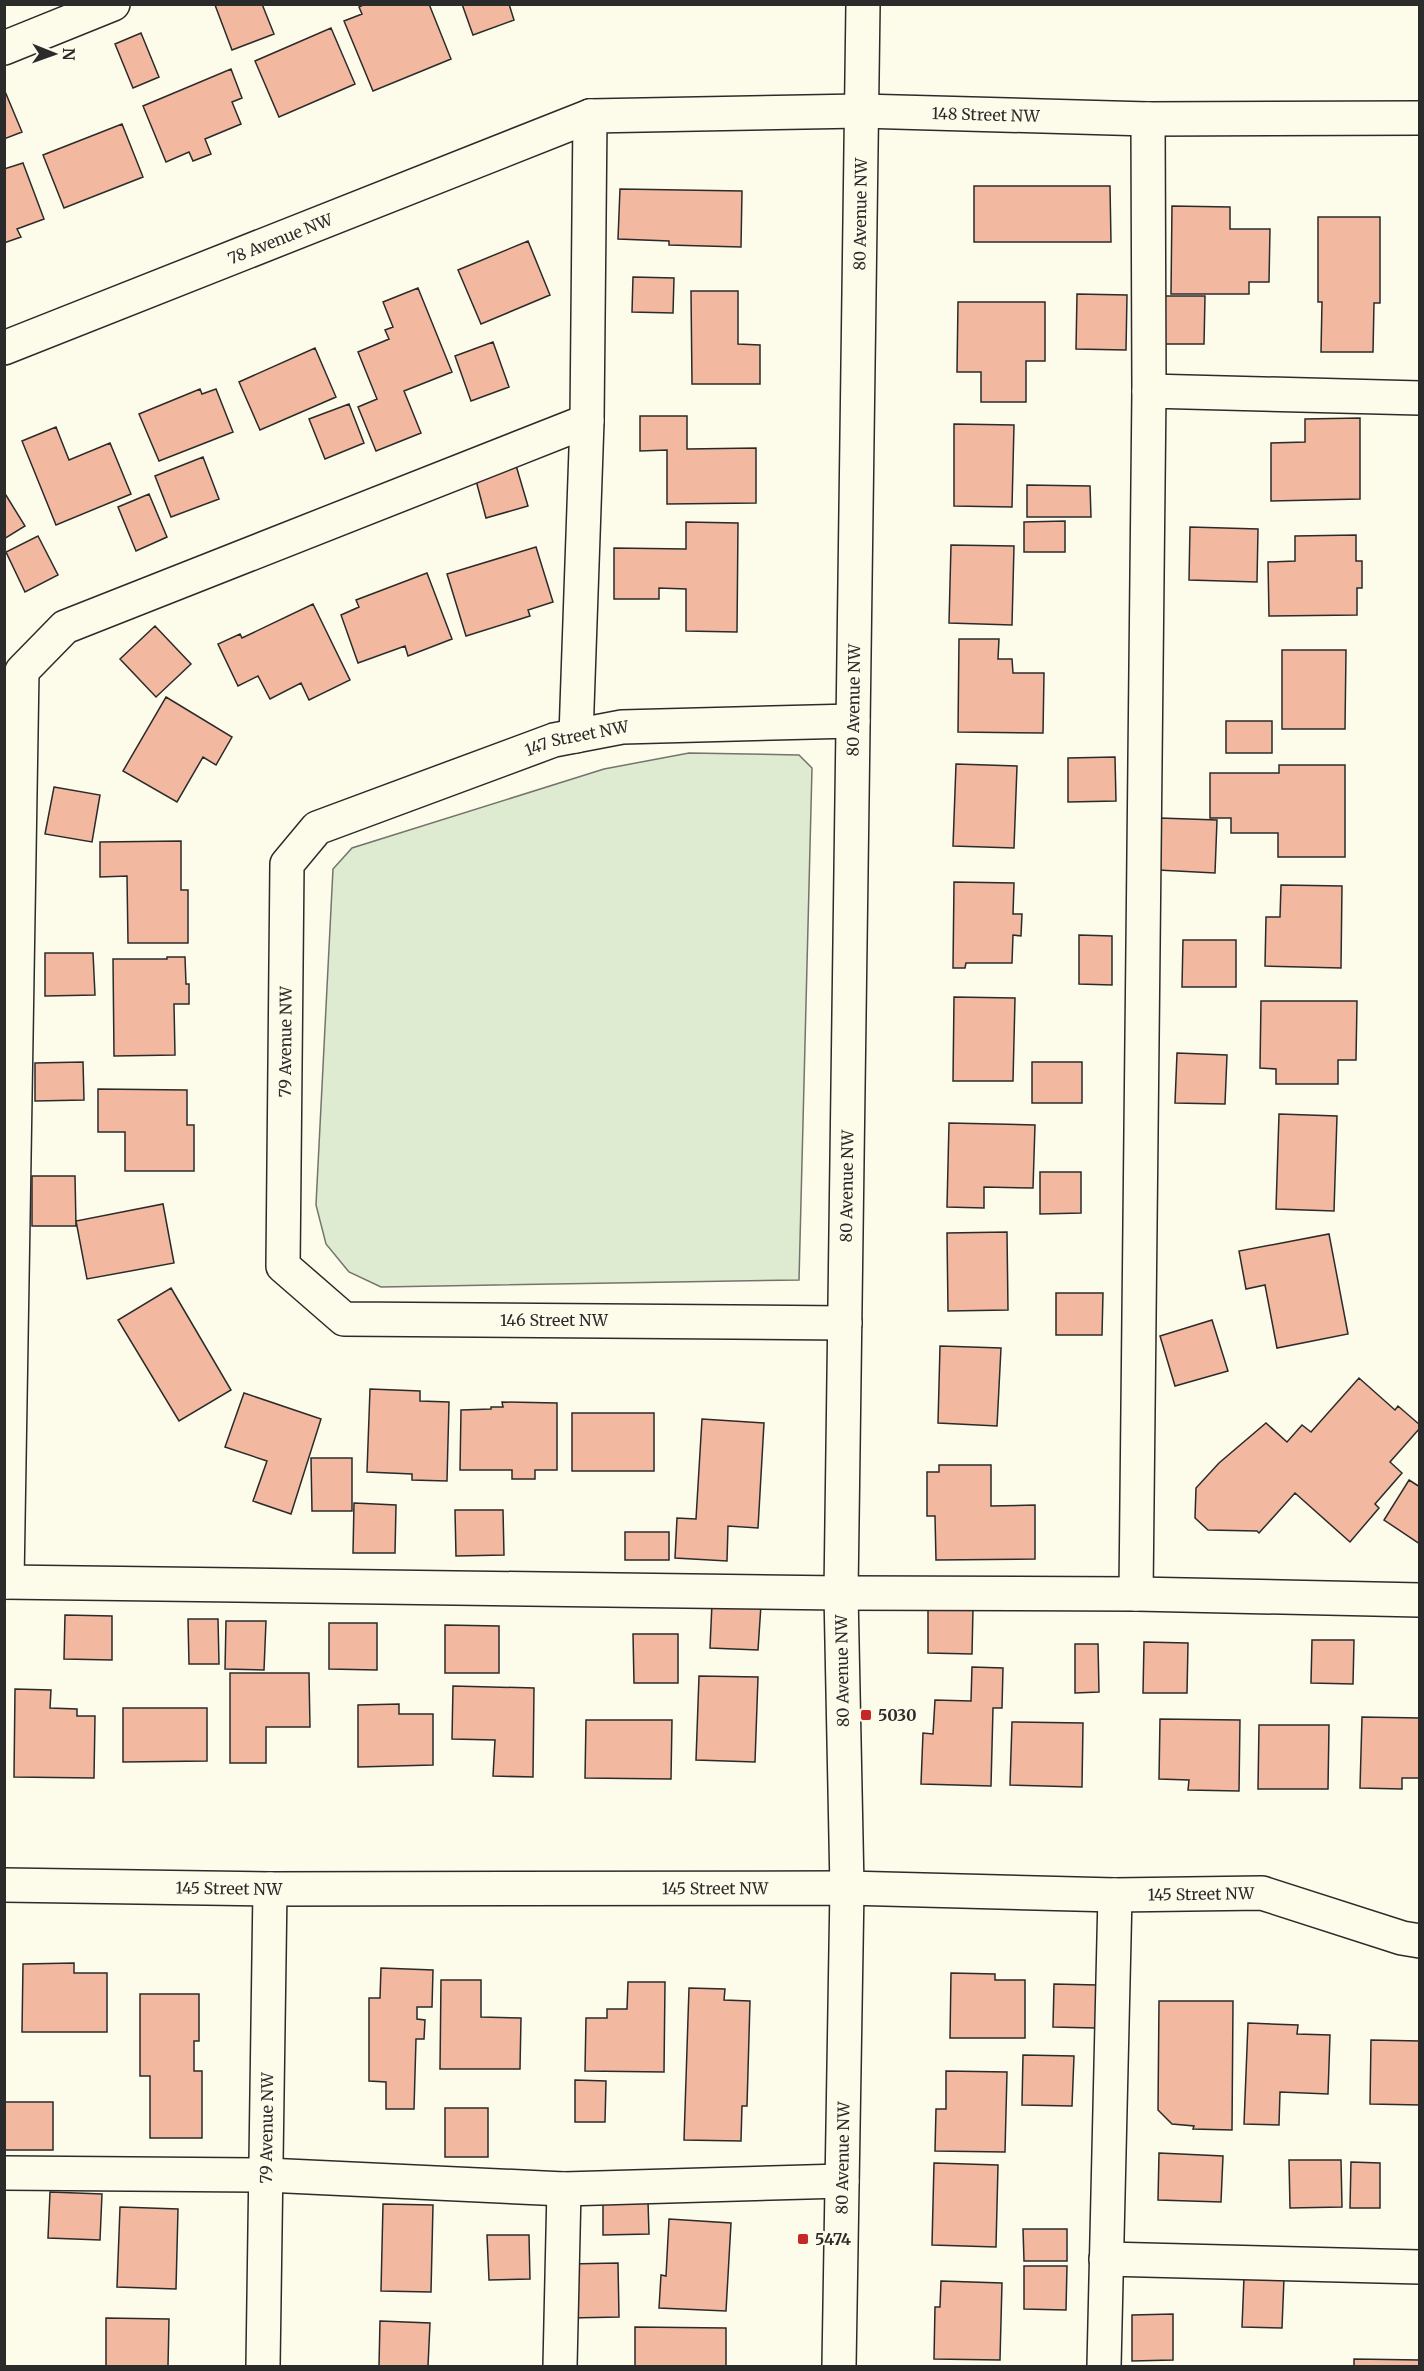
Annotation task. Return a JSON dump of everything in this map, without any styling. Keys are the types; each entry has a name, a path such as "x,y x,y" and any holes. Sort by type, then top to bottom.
{"street":[{"path":"4,48 113,4"},
{"name":"80 Avenue NW","path":"839,2367 848,1888 841,1593 862,4"},
{"name":"148 Street NW","path":"555,129 590,116 861,111 1148,119 1419,118"},
{"path":"576,736 587,421 590,116"},
{"path":"1136,1594 1149,391 1148,119"},
{"name":"78 Avenue NW","path":"4,348 555,129"},
{"path":"1149,391 1419,399"},
{"path":"587,421 65,627 22,671 6,1582 841,1593 1136,1594 1419,1600"},
{"name":"147 Street NW","path":"317,828 554,740 622,727 853,721"},
{"name":"79 Avenue NW","path":"283,1266 288,864 317,828"},
{"name":"146 Street NW","path":"283,1266 344,1319 845,1323"},
{"name":"145 Street NW","path":"4,1885 270,1889 848,1888 1114,1895 1262,1893 1402,1938 1419,1941"},
{"name":"79 Avenue NW","path":"263,2367 270,1889"},
{"path":"1104,2367 1114,1895"},
{"path":"4,2173 266,2175 564,2189 842,2181"},
{"path":"560,2367 564,2189"},
{"path":"1106,2259 1419,2267"}],"green space":[{"path":"689,753 799,755 812,768 799,1280 381,1287 349,1272 326,1244 316,1205 333,869 352,848 604,769"}],"building":[{"path":"262,4 274,34 232,50 215,5"},
{"path":"365,4 429,4 451,59 373,91 344,21 362,14 359,7"},
{"path":"462,4 509,4 514,20 473,35"},
{"path":"331,28 355,84 279,117 255,61"},
{"path":"141,33 159,77 133,88 115,44"},
{"path":"231,69 242,98 232,102 241,124 205,139 211,154 193,161 189,152 166,162 143,106"},
{"path":"4,89 22,132 4,139"},
{"path":"122,124 143,177 64,208 43,155"},
{"path":"23,163 44,219 17,229 21,237 4,243 4,169"},
{"path":"974,186 1110,186 1111,242 974,242"},
{"path":"620,189 742,191 741,247 669,245 669,241 618,239"},
{"path":"1172,206 1230,207 1230,229 1270,229 1269,282 1249,282 1249,294 1171,294"},
{"path":"1318,217 1380,217 1380,303 1374,303 1373,352 1321,352 1322,302 1318,302"},
{"path":"528,241 550,295 481,324 458,270"},
{"path":"633,277 674,278 673,313 632,312"},
{"path":"418,288 452,372 404,391 421,433 376,451 358,407 377,399 358,352 389,339 385,330 393,327 383,302"},
{"path":"691,291 738,291 738,344 760,345 760,384 692,384"},
{"path":"1077,294 1127,295 1126,350 1076,349"},
{"path":"1164,296 1205,296 1204,344 1163,344"},
{"path":"958,302 1045,302 1045,361 1026,361 1026,402 981,402 981,372 957,372"},
{"path":"493,342 509,387 471,401 455,356"},
{"path":"315,348 336,397 260,430 239,382"},
{"path":"200,389 202,394 216,389 233,432 159,461 139,414"},
{"path":"349,404 364,443 325,459 309,419"},
{"path":"640,416 687,416 687,449 756,448 756,503 667,504 667,450 640,451"},
{"path":"1360,418 1360,499 1271,501 1271,443 1305,442 1305,419"},
{"path":"954,424 1014,425 1012,507 954,506"},
{"path":"56,427 69,460 110,443 131,494 56,525 22,441"},
{"path":"203,457 219,499 171,517 155,476"},
{"path":"515,462 528,506 486,518 474,473"},
{"path":"1027,485 1090,486 1091,517 1027,517"},
{"path":"4,492 25,526 4,539"},
{"path":"149,494 167,537 136,551 118,507"},
{"path":"1065,521 1065,552 1024,552 1024,522"},
{"path":"686,522 738,523 737,632 686,631 686,589 659,588 659,599 614,599 614,548 686,549"},
{"path":"1190,527 1258,529 1257,582 1189,580"},
{"path":"1356,535 1356,561 1362,561 1362,588 1357,588 1357,615 1269,616 1268,562 1295,561 1295,536"},
{"path":"38,536 58,575 25,592 6,552"},
{"path":"951,545 1014,546 1012,625 949,623"},
{"path":"536,547 553,602 528,610 530,616 466,636 447,574"},
{"path":"427,573 452,639 408,656 405,646 358,663 341,615 359,607 356,600"},
{"path":"313,604 350,680 309,700 301,683 270,699 258,676 238,686 218,644 240,634 242,638"},
{"path":"155,626 191,664 156,697 120,659"},
{"path":"959,639 999,639 998,659 1012,659 1013,673 1044,673 1043,733 958,732"},
{"path":"1282,650 1346,650 1345,729 1282,729"},
{"path":"166,697 232,737 216,765 203,757 177,802 123,771"},
{"path":"1226,721 1272,721 1272,753 1226,753"},
{"path":"1115,757 1116,801 1068,802 1068,758"},
{"path":"956,764 1017,766 1014,848 953,846"},
{"path":"1279,765 1345,765 1345,857 1278,857 1278,833 1231,833 1231,818 1210,818 1210,773 1279,773"},
{"path":"54,787 100,795 92,842 45,834"},
{"path":"1160,818 1217,820 1215,873 1158,870"},
{"path":"181,841 181,890 188,890 188,943 128,943 127,876 100,877 100,842"},
{"path":"954,882 1014,883 1013,914 1022,914 1021,936 1013,935 1012,963 966,963 965,968 953,968"},
{"path":"1281,885 1342,886 1341,968 1265,966 1266,917 1280,917"},
{"path":"1079,935 1112,936 1112,985 1079,984"},
{"path":"1183,940 1236,940 1236,987 1182,987"},
{"path":"45,953 93,953 95,995 45,996"},
{"path":"167,957 185,957 186,984 189,984 189,1004 174,1004 175,1055 114,1056 113,959 167,959"},
{"path":"954,997 1015,998 1013,1081 953,1081"},
{"path":"1261,1001 1357,1001 1356,1060 1338,1060 1338,1084 1276,1084 1276,1069 1260,1068"},
{"path":"1177,1053 1227,1055 1225,1104 1175,1103"},
{"path":"83,1062 84,1100 35,1101 35,1063"},
{"path":"1032,1062 1082,1062 1082,1103 1032,1103"},
{"path":"98,1089 187,1090 187,1125 194,1125 194,1171 125,1171 125,1132 98,1132"},
{"path":"1279,1114 1337,1116 1334,1211 1276,1209"},
{"path":"949,1123 1035,1125 1033,1188 984,1187 984,1208 947,1207"},
{"path":"1040,1172 1081,1172 1081,1213 1040,1214"},
{"path":"32,1176 75,1176 76,1226 32,1226"},
{"path":"163,1204 174,1263 87,1279 76,1221"},
{"path":"1007,1232 1008,1310 948,1311 947,1233"},
{"path":"1329,1234 1348,1334 1277,1348 1265,1285 1246,1289 1239,1251"},
{"path":"171,1288 231,1390 179,1421 118,1320"},
{"path":"1056,1293 1103,1293 1102,1335 1056,1335"},
{"path":"1212,1320 1228,1371 1175,1386 1160,1336"},
{"path":"940,1346 1001,1348 997,1426 938,1423"},
{"path":"1359,1378 1395,1410 1398,1406 1420,1425 1420,1428 1390,1462 1402,1473 1375,1504 1379,1508 1350,1542 1295,1493 1259,1533 1257,1531 1208,1530 1195,1518 1196,1488 1219,1463 1266,1423 1287,1442 1302,1425 1311,1432"},
{"path":"370,1389 420,1391 420,1401 449,1402 447,1481 412,1480 412,1474 367,1472"},
{"path":"244,1393 321,1419 291,1514 253,1501 267,1461 225,1447"},
{"path":"502,1402 557,1403 557,1470 535,1470 535,1479 512,1479 512,1470 460,1470 461,1410 503,1407"},
{"path":"572,1413 654,1413 654,1471 572,1471"},
{"path":"702,1419 764,1423 758,1528 728,1526 727,1561 675,1558 677,1518 696,1519"},
{"path":"311,1458 352,1458 352,1511 312,1511"},
{"path":"939,1465 991,1465 991,1506 1035,1505 1035,1559 936,1560 935,1516 927,1516 927,1472 939,1472"},
{"path":"1409,1480 1420,1487 1420,1544 1384,1520"},
{"path":"354,1503 396,1505 395,1553 353,1553"},
{"path":"455,1510 503,1510 504,1555 456,1556"},
{"path":"625,1532 669,1532 669,1560 625,1560"},
{"path":"712,1603 761,1605 758,1650 710,1648"},
{"path":"928,1608 973,1608 972,1654 928,1653"},
{"path":"65,1615 112,1616 112,1660 64,1659"},
{"path":"188,1619 218,1619 219,1664 189,1664"},
{"path":"226,1621 266,1621 264,1670 225,1669"},
{"path":"329,1623 377,1623 377,1670 329,1669"},
{"path":"445,1625 499,1626 499,1673 445,1673"},
{"path":"633,1634 678,1634 678,1683 634,1683"},
{"path":"1312,1640 1354,1640 1353,1684 1311,1683"},
{"path":"1144,1642 1188,1643 1187,1693 1143,1693"},
{"path":"1075,1644 1098,1644 1099,1692 1075,1693"},
{"path":"972,1667 1003,1668 1002,1708 993,1708 991,1786 921,1784 923,1733 933,1734 935,1700 971,1701"},
{"path":"230,1673 309,1673 310,1727 266,1727 266,1763 230,1763"},
{"path":"699,1676 758,1677 755,1762 696,1760"},
{"path":"453,1686 534,1688 533,1777 493,1776 495,1740 452,1739"},
{"path":"15,1689 51,1690 50,1708 77,1709 77,1716 95,1716 94,1778 14,1777"},
{"path":"399,1704 399,1714 433,1714 433,1765 358,1767 358,1705"},
{"path":"123,1708 207,1708 207,1761 123,1762"},
{"path":"1362,1717 1420,1718 1420,1778 1402,1778 1402,1789 1360,1788"},
{"path":"1160,1719 1240,1720 1239,1791 1188,1790 1189,1780 1159,1779"},
{"path":"586,1720 672,1720 671,1779 585,1778"},
{"path":"1012,1722 1083,1723 1082,1787 1010,1785"},
{"path":"1259,1725 1329,1725 1328,1789 1258,1789"},
{"path":"74,1963 74,1973 107,1973 107,2032 22,2032 23,1964"},
{"path":"381,1968 433,1970 432,2007 417,2007 417,2019 425,2020 424,2039 416,2039 414,2109 386,2109 386,2082 369,2081 369,1998 380,1998"},
{"path":"951,1973 995,1974 995,1980 1025,1980 1025,2038 950,2038"},
{"path":"441,1980 481,1980 481,2017 521,2018 520,2069 440,2069"},
{"path":"628,1982 665,1982 664,2072 585,2071 586,2018 607,2018 607,2009 627,2009"},
{"path":"1054,1984 1097,1985 1096,2028 1053,2027"},
{"path":"689,1988 725,1989 724,2000 750,2001 747,2106 742,2106 741,2141 684,2140"},
{"path":"140,1994 199,1994 199,2041 194,2041 194,2071 202,2071 202,2138 150,2138 150,2076 140,2076"},
{"path":"1159,2001 1233,2001 1232,2130 1193,2129 1194,2126 1172,2124 1158,2110"},
{"path":"1248,2023 1298,2025 1297,2034 1330,2035 1328,2094 1280,2092 1279,2125 1244,2124"},
{"path":"1371,2040 1420,2041 1420,2105 1370,2104"},
{"path":"1023,2055 1074,2056 1072,2106 1022,2105"},
{"path":"946,2071 1007,2072 1005,2152 935,2151 936,2109 946,2109"},
{"path":"575,2080 606,2081 605,2122 575,2122"},
{"path":"4,2102 53,2102 53,2150 4,2150"},
{"path":"445,2108 488,2108 488,2157 445,2157"},
{"path":"1159,2153 1223,2156 1221,2202 1158,2200"},
{"path":"1289,2160 1341,2160 1342,2207 1290,2208"},
{"path":"1351,2162 1380,2163 1380,2208 1350,2208"},
{"path":"934,2163 998,2165 996,2247 932,2245"},
{"path":"50,2192 102,2194 100,2240 48,2238"},
{"path":"648,2201 649,2234 603,2235 603,2202"},
{"path":"383,2204 433,2205 431,2292 381,2291"},
{"path":"120,2207 178,2209 176,2289 117,2287"},
{"path":"669,2219 731,2223 726,2311 659,2308 661,2275 666,2276"},
{"path":"1023,2229 1067,2229 1067,2261 1024,2261"},
{"path":"487,2235 529,2235 530,2279 489,2280"},
{"path":"618,2263 619,2317 570,2318 568,2264"},
{"path":"1024,2266 1067,2266 1066,2310 1024,2309"},
{"path":"1244,2277 1284,2278 1282,2328 1242,2327"},
{"path":"941,2281 1002,2283 1000,2360 934,2359 935,2307 940,2307"},
{"path":"1173,2314 1173,2360 1132,2361 1132,2315"},
{"path":"106,2318 169,2319 168,2366 106,2366"},
{"path":"380,2321 430,2323 428,2366 379,2366"},
{"path":"635,2327 726,2328 726,2366 635,2366"},
{"path":"1354,2359 1420,2360 1420,2366 1354,2366"}],"place":[{"name":"5030","path":"866,1715"},
{"name":"5474","path":"803,2239"}]}
